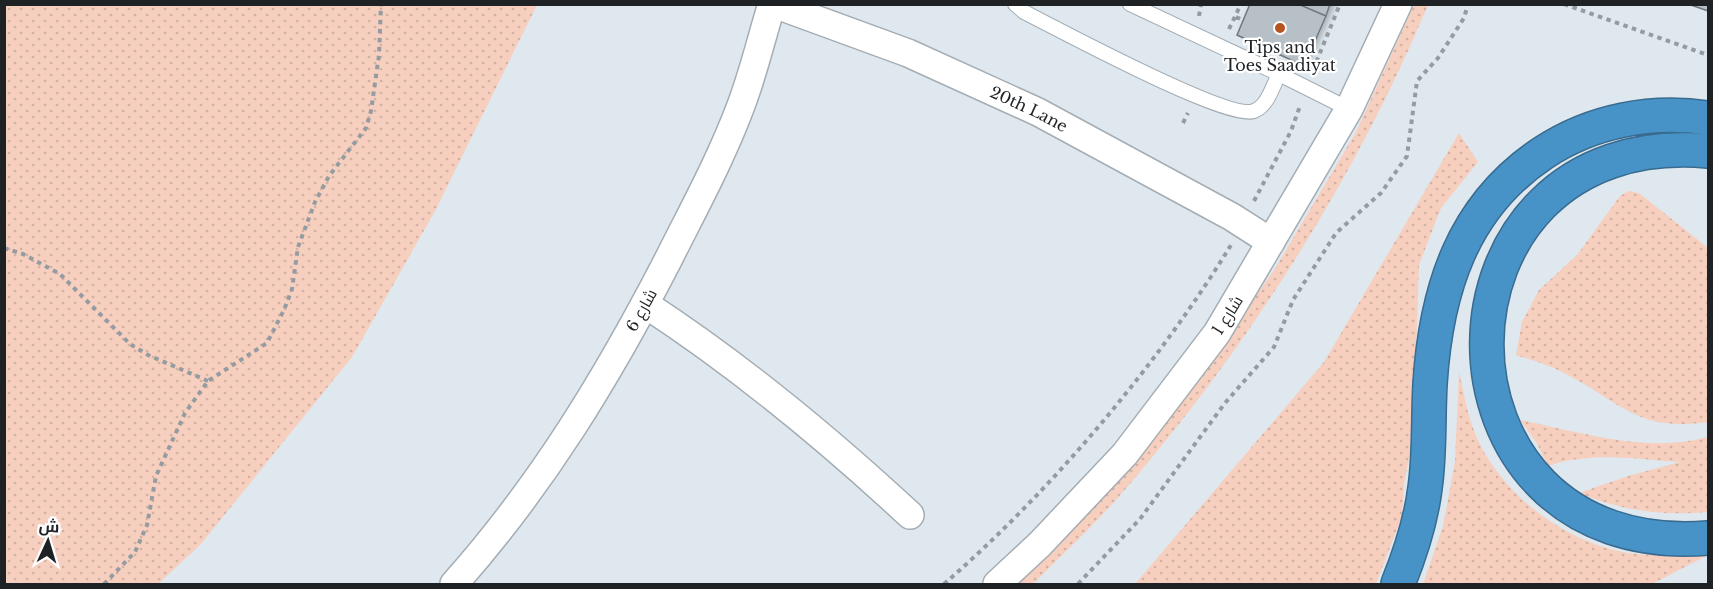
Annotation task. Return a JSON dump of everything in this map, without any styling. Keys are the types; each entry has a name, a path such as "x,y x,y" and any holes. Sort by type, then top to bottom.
{"highway":[{"path":"1398,585 1416,532 1425,490 1430,382 1440,313 1458,251 1473,224 1491,200 1530,161 1578,134 1631,118 1658,114 1708,118"},
{"path":"1708,151 1664,149 1617,159 1594,169 1554,195 1521,231 1498,273 1490,299 1485,349 1492,398 1511,443 1541,482 1560,498 1605,525 1656,539 1708,538"}],"street":[{"name":"20th Lane","path":"773,4 908,52 1028,107 1244,224 1271,242"},
{"name":"شارع 6","path":"465,580 538,481 580,417 645,304 706,186 740,108 773,4"},
{"name":"شارع 1","path":"997,585 1040,544 1125,454 1217,333 1349,109 1398,4"},
{"path":"645,304 756,382 860,469 910,515"}],"lane":[{"path":"1015,4 1024,12 1197,96 1238,111 1246,112 1261,107 1279,74"},
{"path":"1130,4 1349,109"}],"path":[{"path":"104,585 135,552 147,525 156,476 165,451 185,413 208,381 267,343 284,310 292,288 298,247 315,202 329,176 366,128 380,55 381,4"},
{"path":"1199,20 1201,4"},
{"path":"1221,46 1241,4"},
{"path":"944,585 994,537 1101,421 1202,293 1244,224 1291,131 1340,4"},
{"path":"1078,585 1140,519 1226,403 1274,347 1293,300 1336,233 1381,193 1407,156 1416,81 1438,58 1464,18 1468,4"},
{"path":"1564,4 1708,54"},
{"path":"1236,17 1243,20"},
{"path":"4,248 23,254 60,274 130,344 148,355 208,381"}],"shaded area":[{"path":"4,5 537,5 435,211 352,357 201,544 158,584 5,584"},
{"path":"1414,5 1428,5 1366,137 1330,202 1251,326 1163,444 1116,500 1033,584 1017,584 1088,510 1218,352 1276,267 1356,132"},
{"path":"1459,133 1478,162 1441,208 1419,265 1413,437 1404,484 1402,516 1376,584 1135,584 1324,362"},
{"path":"1629,191 1639,193 1708,248 1708,422 1684,424 1647,419 1632,413 1562,372 1516,355 1522,322 1539,290 1577,255 1620,196"},
{"path":"1459,371 1470,419 1483,449 1497,472 1537,512 1560,528 1611,549 1637,554 1694,553 1708,555 1652,584 1423,584 1443,526 1455,461"},
{"path":"1520,420 1590,435 1637,442 1685,442 1708,437 1708,512 1643,511 1611,504 1579,493 1628,476 1680,462 1597,457 1564,461 1548,466 1536,442"}],"building":[{"name":"Tips and Toes Saadiyat","path":"1250,4 1298,4 1326,16 1304,66 1237,35"},
{"path":"1298,4 1330,4 1326,16"},
{"path":"1688,4 1708,4 1708,11"}],"place":[{"name":"Tips and Toes Saadiyat","path":"1280,28"}]}
